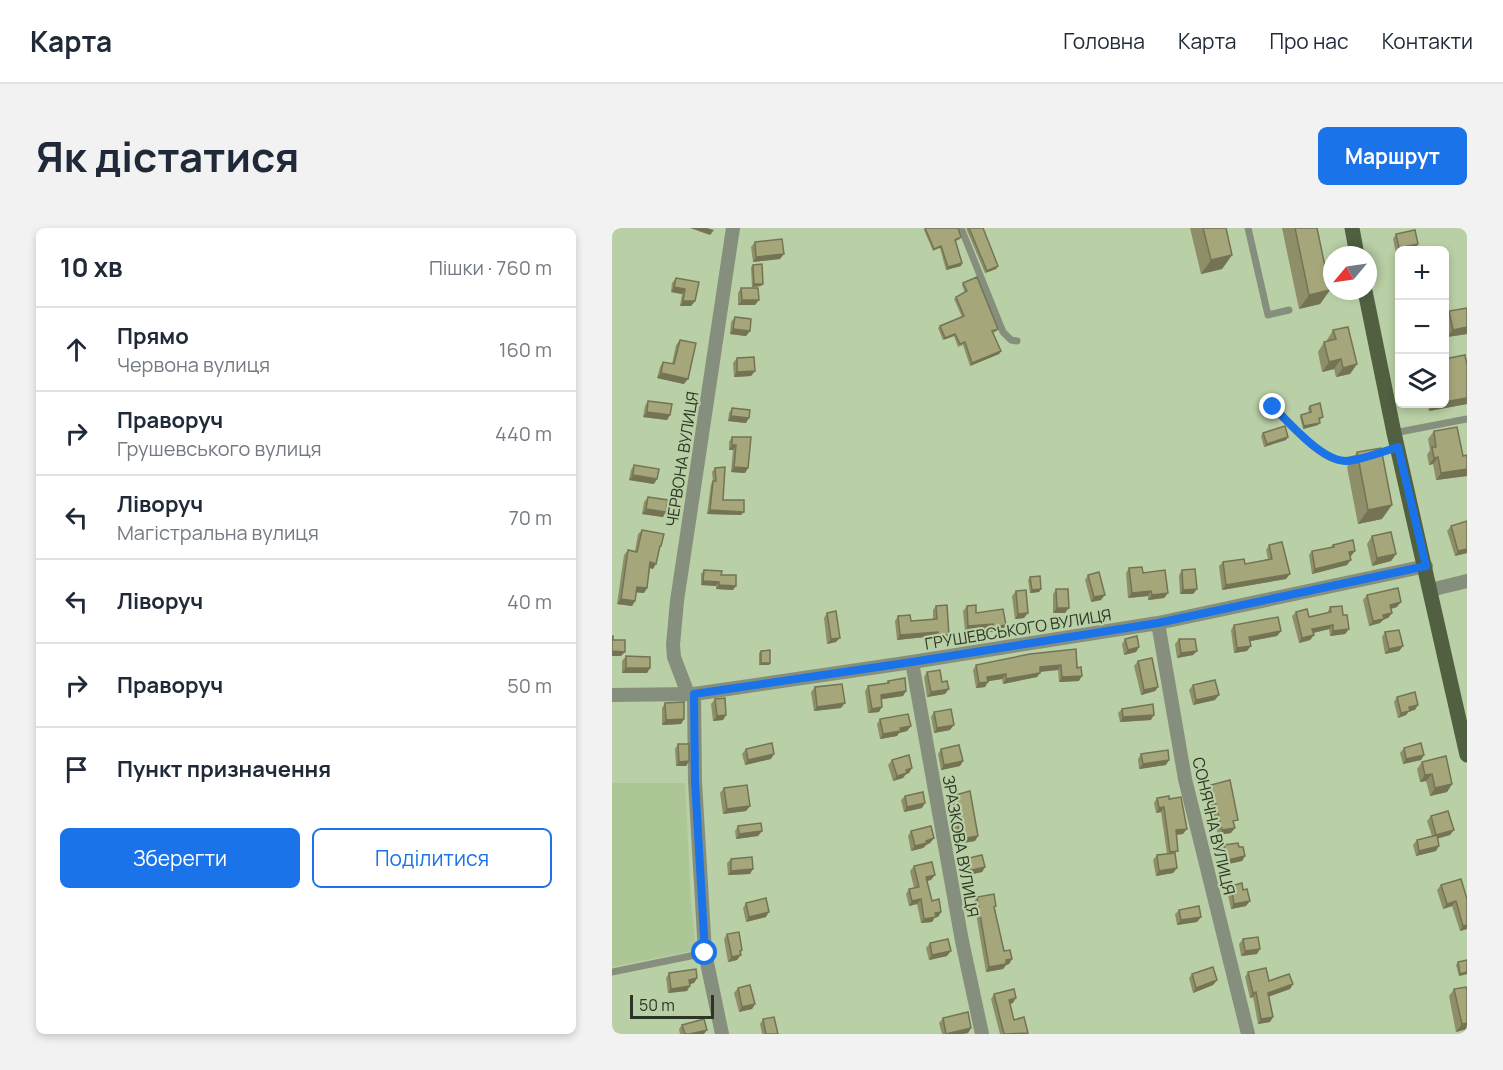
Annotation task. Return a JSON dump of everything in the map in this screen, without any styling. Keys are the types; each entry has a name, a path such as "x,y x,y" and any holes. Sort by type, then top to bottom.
{"main road":[{"path":"1352,228 1356,246"},
{"path":"1368,304 1396,440 1467,755"}],"street":[{"name":"ЧЕРВОНА ВУЛИЦЯ","path":"722,1034 705,953 691,694 674,657 677,601 733,228"},
{"name":"ГРУШЕВСЬКОГО ВУЛИЦЯ","path":"612,695 691,694 912,662 1158,623 1426,566"},
{"path":"1430,590 1467,581"},
{"name":"СОНЯЧНА ВУЛИЦЯ","path":"1158,623 1185,779 1248,1034"},
{"name":"ЗРАЗКОВА ВУЛИЦЯ","path":"912,662 962,941 982,1034"}],"lane":[{"path":"961,228 1003,332 1011,340 1017,342"},
{"path":"1248,228 1268,315 1289,310"},
{"path":"1273,407 1322,452 1336,460 1347,461 1396,440 1467,419"},
{"path":"612,972 705,953"}],"shaded area":[{"path":"612,783 685,783 691,902 696,950 612,967"}],"building":[{"path":"925,228 958,228 961,237 955,240 962,263 948,267 941,246 934,249"},
{"path":"969,228 983,228 998,266 987,271"},
{"path":"1203,228 1226,228 1232,255 1211,260"},
{"path":"1295,228 1317,228 1323,257 1323,292 1309,295"},
{"path":"1415,230 1418,244 1399,246 1396,234"},
{"path":"782,239 784,254 756,257 755,242"},
{"path":"762,264 763,284 754,284 753,265"},
{"path":"977,277 998,329 992,331 1001,351 972,363 965,342 960,344 955,334 945,338 940,326 964,316 956,297 967,291 963,283"},
{"path":"676,278 699,282 695,301 683,301 685,289 674,287"},
{"path":"741,288 758,288 759,300 742,300"},
{"path":"1467,308 1467,327 1453,330 1449,311"},
{"path":"735,317 751,319 750,331 733,329"},
{"path":"1348,327 1357,364 1343,368 1341,359 1329,362 1324,342 1336,339 1333,330"},
{"path":"680,340 696,343 688,379 661,373 663,362 674,364"},
{"path":"1465,355 1467,398 1449,401 1449,358"},
{"path":"754,357 755,371 737,372 737,358"},
{"path":"648,401 672,404 670,415 647,412"},
{"path":"1320,403 1323,417 1319,418 1320,423 1304,426 1301,415 1311,412 1310,406"},
{"path":"732,408 750,410 749,418 731,416"},
{"path":"1285,426 1288,437 1267,444 1263,433"},
{"path":"1457,427 1463,456 1467,455 1467,469 1441,473 1438,457 1434,458 1432,447 1436,447 1434,431"},
{"path":"732,437 751,437 748,468 734,467 736,445 732,445"},
{"path":"1381,448 1392,505 1368,510 1357,452"},
{"path":"634,465 659,469 657,479 633,475"},
{"path":"725,467 723,500 744,500 744,512 710,510 713,481 716,481 715,468"},
{"path":"648,497 668,500 666,512 646,509"},
{"path":"1467,521 1467,549 1458,551 1451,526"},
{"path":"642,530 664,534 656,564 650,562 647,588 637,587 635,601 621,599 628,550 637,552"},
{"path":"1391,532 1396,554 1377,558 1372,536"},
{"path":"1353,540 1355,551 1349,552 1351,560 1315,569 1312,551 1334,547 1333,545"},
{"path":"1282,542 1290,574 1226,585 1223,562 1244,559 1245,564 1272,559 1269,545"},
{"path":"1142,567 1143,573 1165,570 1168,593 1152,595 1151,591 1132,593 1129,568"},
{"path":"1195,569 1197,589 1183,590 1182,570"},
{"path":"704,570 722,571 721,575 736,575 736,586 703,581"},
{"path":"1099,572 1105,595 1094,597 1088,575"},
{"path":"1040,576 1041,589 1032,590 1030,577"},
{"path":"1398,588 1401,602 1390,605 1392,613 1383,615 1384,619 1373,621 1367,595"},
{"path":"1056,589 1068,589 1069,608 1057,608"},
{"path":"1026,590 1028,613 1018,614 1016,591"},
{"path":"947,605 949,635 938,636 938,632 900,635 898,616 910,615 911,621 937,619 936,606"},
{"path":"976,605 976,613 1003,609 1006,625 968,626 967,606"},
{"path":"1342,606 1343,615 1347,615 1349,629 1333,631 1333,625 1312,629 1314,635 1302,638 1296,612 1307,609 1309,617 1331,612 1330,607"},
{"path":"836,611 840,638 831,639 827,613"},
{"path":"1278,617 1281,631 1249,637 1251,646 1237,648 1234,625"},
{"path":"1399,630 1403,646 1389,649 1385,632"},
{"path":"612,636 613,640 625,640 625,652 612,651"},
{"path":"1137,636 1139,647 1128,650 1125,639"},
{"path":"1179,639 1195,639 1197,651 1181,653"},
{"path":"1076,649 1077,668 1081,667 1082,676 1062,677 1061,665 1040,667 1040,673 1006,679 1006,674 987,677 988,682 979,683 976,665 1030,654"},
{"path":"770,650 770,663 761,663 761,651"},
{"path":"626,656 650,657 650,668 626,668"},
{"path":"1152,658 1158,687 1144,690 1138,661"},
{"path":"940,670 942,682 947,681 949,689 931,692 927,672"},
{"path":"905,678 906,691 881,695 882,707 872,709 868,686"},
{"path":"1215,680 1219,695 1196,700 1193,685"},
{"path":"842,684 845,703 817,707 815,687"},
{"path":"1415,692 1418,705 1409,707 1410,711 1401,713 1397,697"},
{"path":"725,698 726,715 717,716 715,699"},
{"path":"684,702 684,719 666,720 665,703"},
{"path":"1153,704 1154,715 1123,717 1122,709"},
{"path":"951,709 954,725 937,728 934,712"},
{"path":"908,714 911,726 900,728 901,731 883,734 880,719"},
{"path":"772,743 774,754 748,760 746,749"},
{"path":"1421,743 1424,755 1406,759 1404,748"},
{"path":"678,744 689,744 689,761 679,762"},
{"path":"959,745 963,761 944,765 941,749"},
{"path":"1168,750 1169,760 1143,764 1141,754"},
{"path":"909,755 912,768 906,770 907,773 897,776 892,760"},
{"path":"1446,756 1452,784 1435,788 1432,774 1425,775 1422,762"},
{"path":"1230,780 1238,820 1233,821 1235,828 1222,830 1211,785"},
{"path":"747,785 750,806 727,809 724,788"},
{"path":"970,791 978,836 960,839 952,796"},
{"path":"923,792 925,803 907,807 905,796"},
{"path":"1169,796 1169,799 1181,797 1187,829 1176,830 1178,851 1170,852 1164,807 1159,808 1157,798"},
{"path":"1448,811 1454,830 1436,835 1431,816"},
{"path":"761,823 762,831 739,834 738,826"},
{"path":"931,826 934,838 926,841 927,843 915,846 911,831"},
{"path":"1437,835 1439,846 1419,851 1417,840"},
{"path":"1238,843 1239,847 1243,847 1245,856 1227,860 1224,845"},
{"path":"1175,853 1177,868 1159,871 1157,855"},
{"path":"982,855 985,867 968,871 965,859"},
{"path":"752,857 753,869 731,871 731,859"},
{"path":"932,862 935,875 926,877 932,901 939,899 941,912 935,913 936,917 924,919 921,899 912,901 909,889 919,887 914,866"},
{"path":"1461,879 1467,899 1467,925 1463,926 1456,901 1447,904 1441,885"},
{"path":"1242,883 1243,890 1247,889 1250,901 1234,904 1231,886"},
{"path":"994,894 996,906 994,907 1004,951 1010,950 1012,959 1006,960 1006,964 989,967 977,897"},
{"path":"766,898 769,912 749,917 746,903"},
{"path":"1199,906 1201,917 1181,920 1179,910"},
{"path":"739,932 741,955 732,957 727,934"},
{"path":"1258,937 1260,949 1245,951 1243,939"},
{"path":"948,939 951,951 932,955 930,943"},
{"path":"1467,960 1467,972 1460,974 1458,962"},
{"path":"1213,967 1217,980 1196,988 1192,974"},
{"path":"1266,968 1269,981 1289,974 1293,984 1268,993 1273,1017 1261,1019 1256,992 1253,993 1248,972"},
{"path":"696,969 697,978 689,980 690,986 671,989 669,973"},
{"path":"750,985 755,1004 742,1007 738,988"},
{"path":"1466,987 1467,1023 1462,1024 1454,989"},
{"path":"1014,989 1016,998 1009,1000 1014,1020 1024,1017 1028,1033 1004,1034 994,994"},
{"path":"968,1012 971,1028 946,1034 943,1018"},
{"path":"774,1017 778,1034 766,1034 763,1019"},
{"path":"704,1019 707,1030 685,1034 682,1025"}],"route":[{"path":"705,953 695,781 694,694 1158,623 1426,566 1398,447 1347,461 1336,460 1322,452 1273,407"}]}
